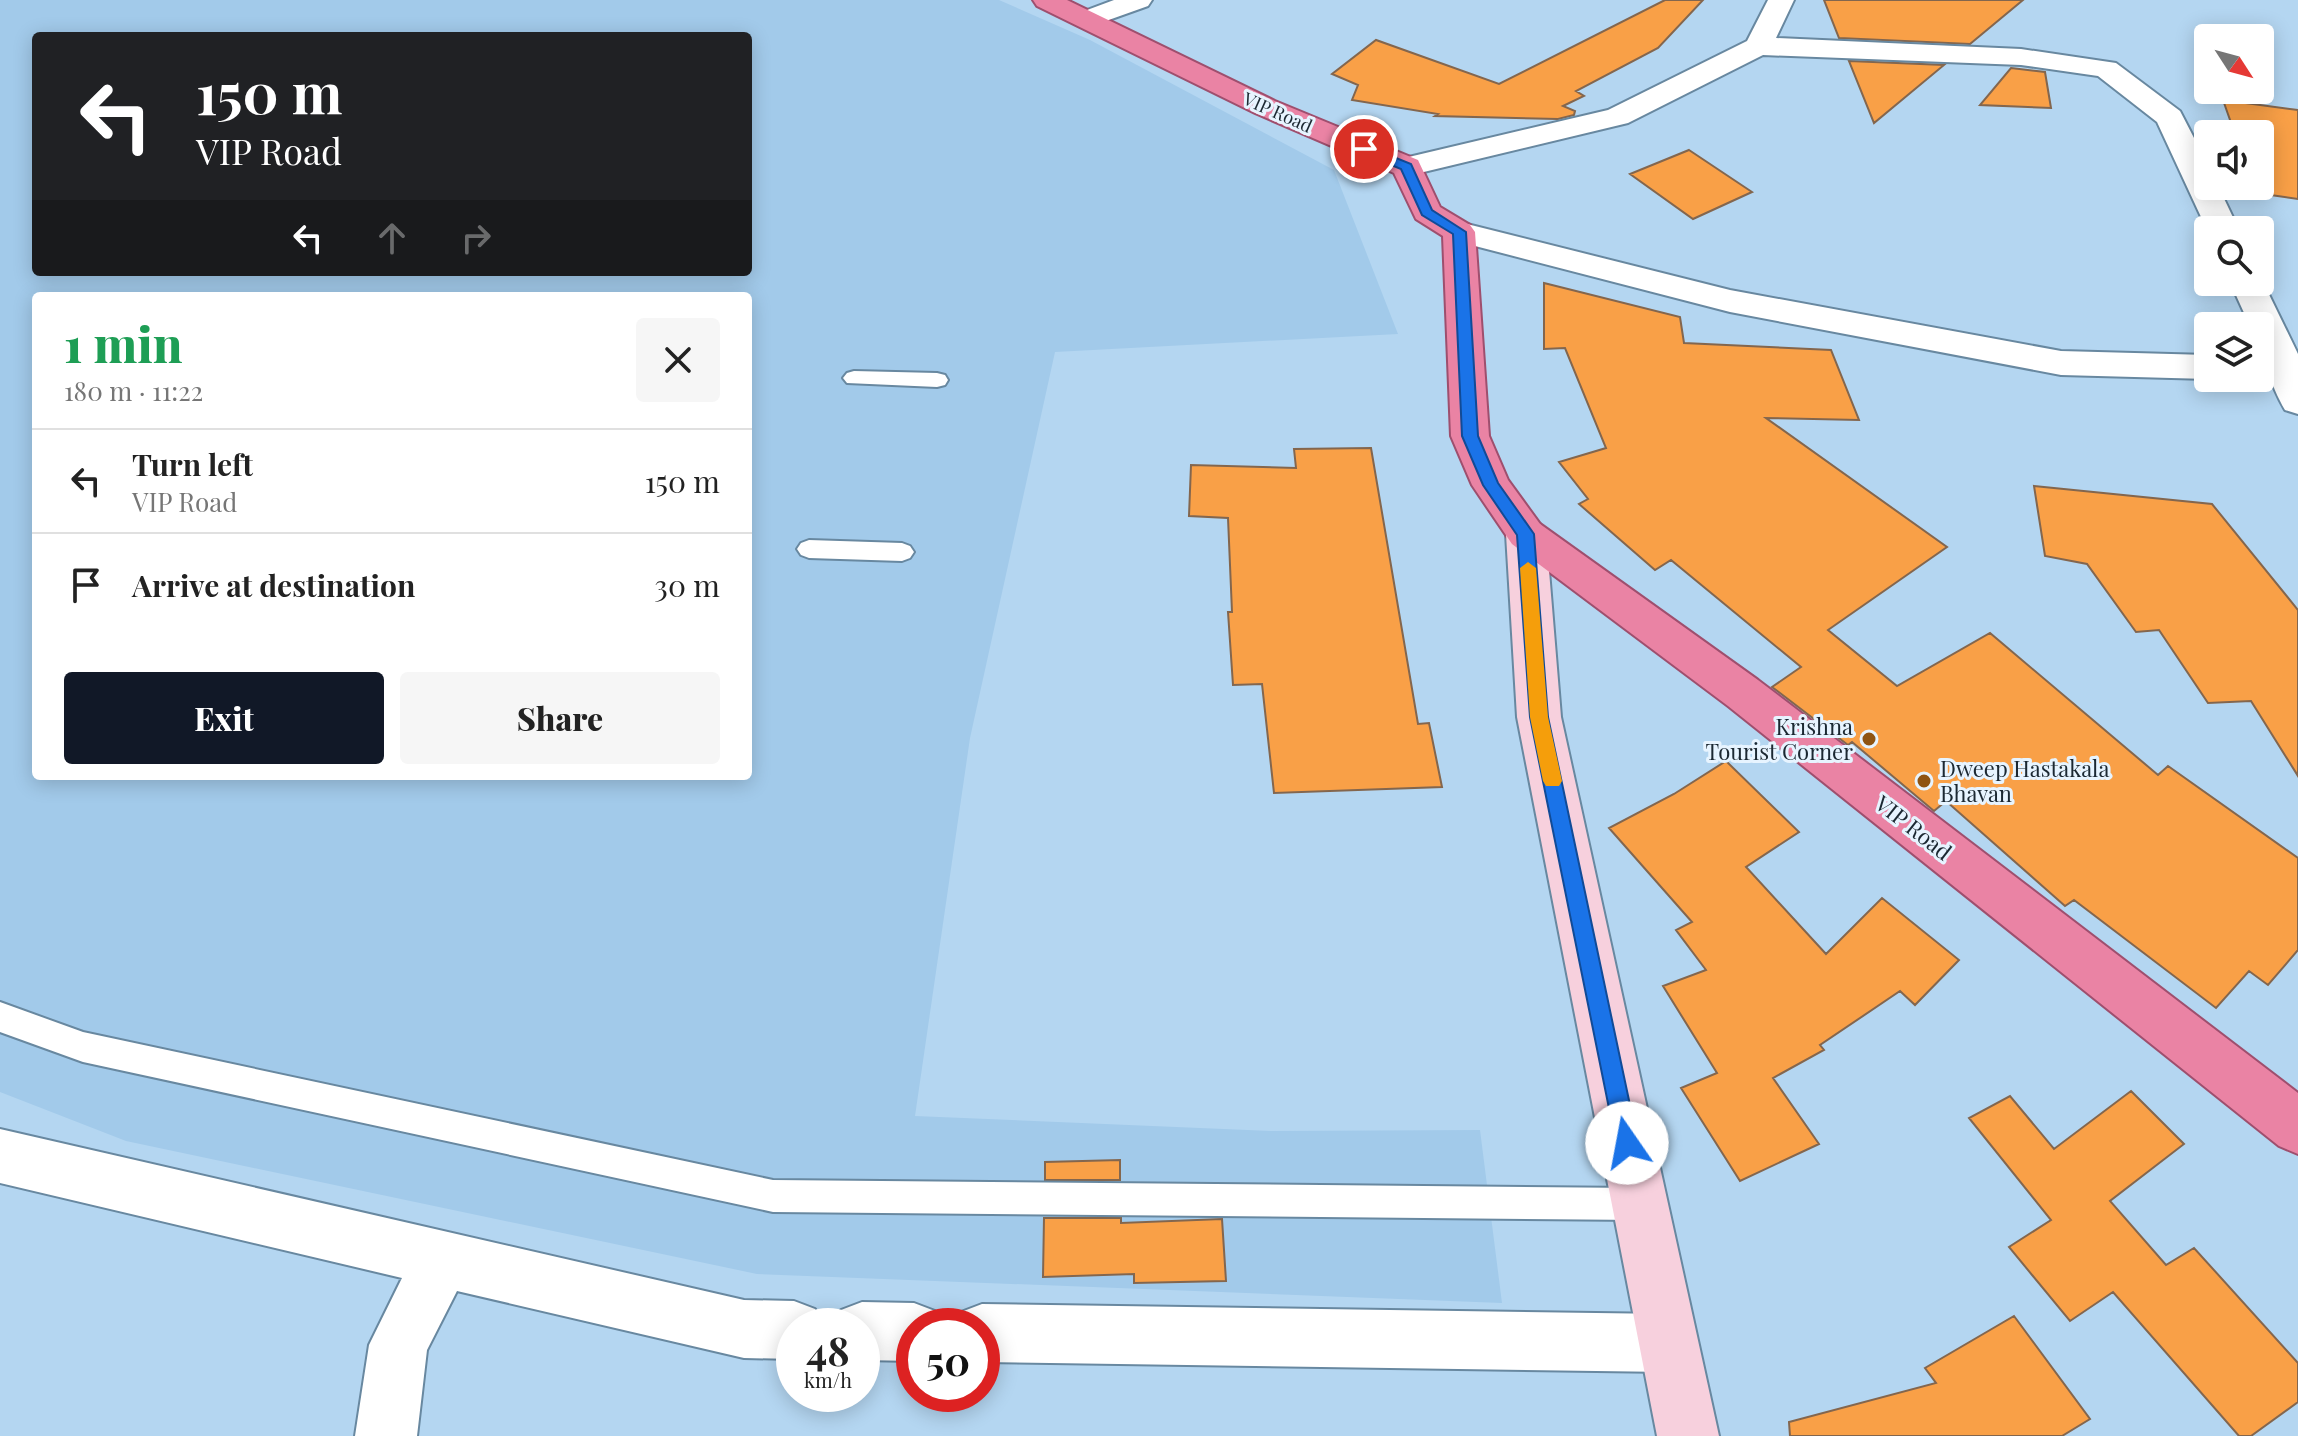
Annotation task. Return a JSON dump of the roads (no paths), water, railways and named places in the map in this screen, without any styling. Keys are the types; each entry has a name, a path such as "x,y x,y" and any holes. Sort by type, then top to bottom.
{"highway":[{"name":"VIP Road","path":"1046,0 1265,107 1407,167"},
{"path":"1407,167 1427,212 1459,232"},
{"name":"VIP Road","path":"1459,232 1470,436 1491,485 1526,534 1743,693 2298,1127"}],"main road":[{"path":"1526,534 1539,717 1688,1436"}],"street":[{"path":"1089,19 1139,0"},
{"path":"1758,46 1781,0"},
{"path":"1407,167 1618,117 1758,46 2021,57 2106,69 2170,117 2216,216"},
{"path":"1459,232 1730,301 2061,363 2194,367"},
{"path":"2253,296 2286,377"},
{"path":"0,1156 744,1329 776,1330"},
{"path":"386,1436 398,1345 443,1259"},
{"path":"1000,1333 1668,1343"}],"lane":[{"path":"854,378 937,380"},
{"path":"809,549 902,552"},
{"path":"0,1017 83,1047 773,1196 1639,1204"}],"place":[{"name":"Krishna Tourist Corner","path":"1869,739"},
{"name":"Dweep Hastakala Bhavan","path":"1924,781"}]}
